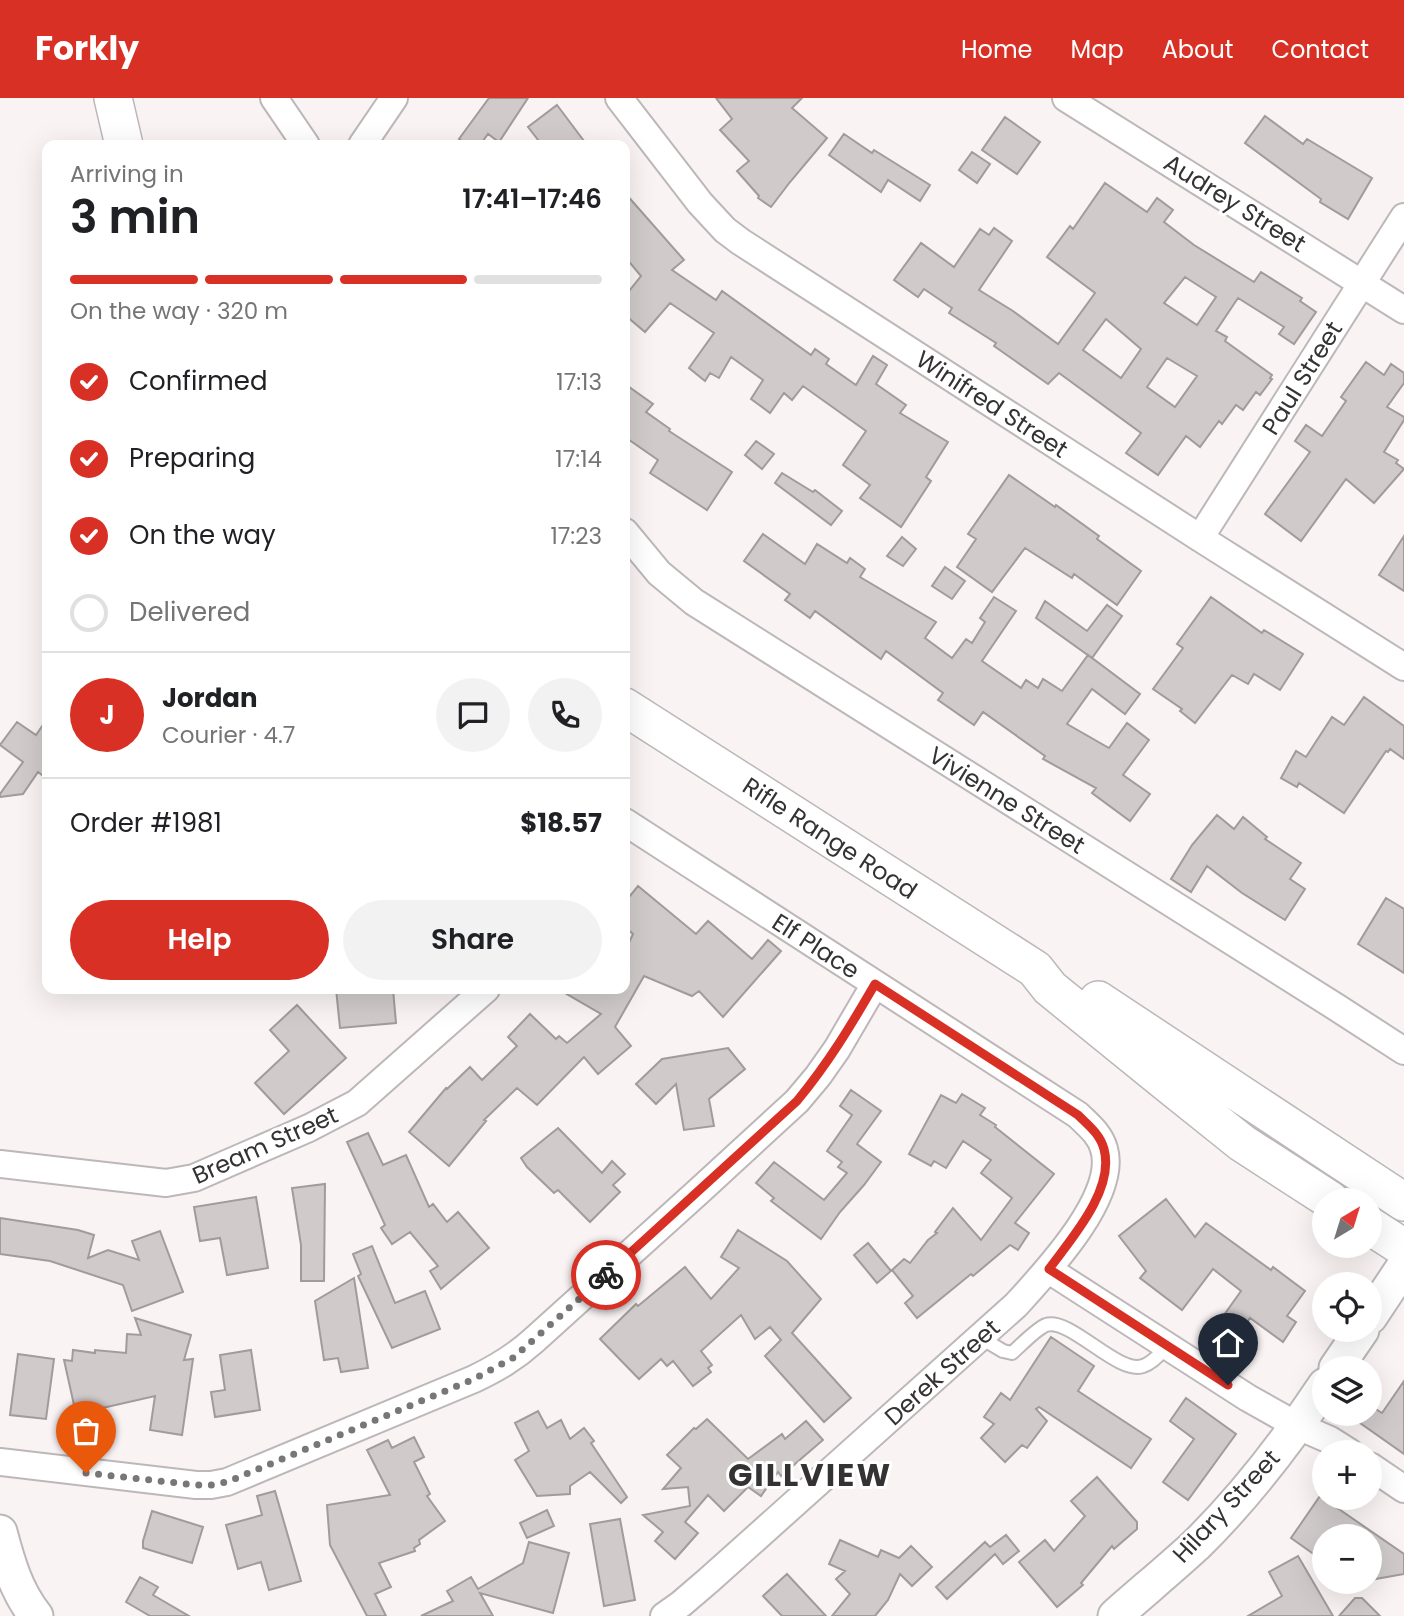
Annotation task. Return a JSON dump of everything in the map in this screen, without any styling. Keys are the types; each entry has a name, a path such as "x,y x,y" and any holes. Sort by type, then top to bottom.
{"main road":[{"path":"113,98 123,140"},
{"name":"Rifle Range Road","path":"630,710 1035,969 1049,988 1177,1092 1242,1143 1312,1188"},
{"name":"Rifle Range Road","path":"1035,969 1056,973 1404,1202"},
{"path":"1382,1234 1404,1248"}],"street":[{"path":"274,98 303,140"},
{"path":"365,140 394,98"},
{"name":"Winifred Street","path":"619,98 700,203 733,236 1404,667"},
{"name":"Audrey Street","path":"1066,98 1404,310"},
{"name":"Paul Street","path":"1200,538 1404,218"},
{"name":"Vivienne Street","path":"630,538 659,573 694,602 1404,1051"},
{"name":"Elf Place","path":"630,829 1078,1115"},
{"path":"0,1462 196,1485 227,1482 495,1369 513,1358 797,1101 837,1049 875,984"},
{"name":"Bream Street","path":"0,1164 166,1183 194,1178 309,1128 357,1103 480,994"},
{"name":"Derek Street","path":"664,1616 681,1605 981,1338 1049,1269 1083,1221 1104,1180 1104,1149 1095,1132 1078,1115"},
{"path":"1382,1299 1404,1266"},
{"path":"1049,1269 1248,1398 1298,1426 1330,1440"},
{"name":"Hilary Street","path":"1115,1616 1196,1545 1228,1512 1312,1405"},
{"path":"1382,1474 1404,1489"},
{"path":"0,1532 18,1588 36,1616"}],"lane":[{"path":"981,1338 1003,1351 1012,1353 1046,1325 1056,1325 1074,1333 1126,1366 1140,1368 1151,1362 1168,1345"}],"building":[{"path":"489,98 528,98 500,140 488,134 484,140 459,139"},
{"path":"716,98 802,98 792,108 827,138 771,207 758,198 737,171 749,161 720,130 732,119"},
{"path":"557,105 583,140 538,140 528,127"},
{"path":"1265,116 1303,144 1307,139 1372,178 1348,219 1320,202 1321,199 1245,143"},
{"path":"1005,117 1040,142 1017,174 982,150"},
{"path":"844,134 930,185 920,201 888,180 881,192 829,155"},
{"path":"972,152 990,164 977,183 959,170"},
{"path":"1105,183 1147,212 1157,198 1173,210 1164,222 1194,245 1254,282 1261,272 1302,298 1300,301 1316,312 1294,344 1279,334 1284,327 1238,298 1216,331 1227,337 1225,341 1272,375 1272,379 1260,395 1256,392 1243,410 1236,405 1222,424 1219,421 1200,447 1186,436 1158,475 1126,453 1141,433 1059,373 1048,384 994,346 996,343 949,313 952,308 924,289 918,297 894,280 921,243 954,267 980,229 989,235 994,228 1012,241 979,290 1058,344 1095,293 1047,257 1070,226 1073,229","holes":["1185,277 1216,297 1197,325 1164,303","1106,319 1141,349 1121,378 1083,350","1167,358 1197,376 1175,407 1147,387"]},
{"path":"630,199 684,260 672,270 716,300 722,291 811,355 815,349 829,359 826,364 856,385 873,356 887,365 876,384 906,405 900,413 948,442 926,477 931,481 901,527 860,498 870,485 843,465 866,431 803,386 792,400 784,393 770,413 751,399 763,380 731,357 719,378 710,373 705,381 689,368 714,333 670,303 645,332 630,319 630,290 641,276 630,263"},
{"path":"1366,362 1384,375 1391,364 1404,373 1404,383 1387,407 1404,417 1404,420 1384,452 1398,460 1396,463 1404,469 1374,503 1346,479 1301,541 1265,514 1310,452 1295,441 1306,425 1322,436 1346,401 1341,397"},
{"path":"630,388 653,404 646,412 670,429 669,431 732,472 707,510 650,473 658,460 630,440"},
{"path":"756,441 774,454 762,469 745,455"},
{"path":"782,473 813,492 815,490 842,511 831,525 775,483"},
{"path":"1009,475 1099,536 1097,539 1141,571 1117,605 1074,574 1072,578 1025,548 992,592 957,567 976,539 968,534"},
{"path":"763,534 805,564 817,544 847,563 850,558 865,569 860,577 936,622 925,638 952,658 966,639 972,643 985,622 980,618 994,597 1016,611 982,661 1021,688 1026,680 1038,688 1043,679 1062,691 1088,655 1140,694 1125,714 1092,689 1067,724 1109,748 1127,723 1149,740 1123,775 1150,794 1130,821 1092,793 1096,788 1043,759 1045,756 983,712 974,725 938,700 943,693 886,651 881,659 815,611 810,618 785,600 790,594 744,561"},
{"path":"1404,536 1404,591 1379,575"},
{"path":"902,537 916,549 903,566 887,556"},
{"path":"945,567 965,581 952,599 932,586"},
{"path":"1211,597 1262,633 1264,630 1303,654 1280,690 1254,674 1248,684 1232,675 1195,723 1180,711 1182,709 1153,689 1183,648 1177,644"},
{"path":"1045,601 1087,631 1107,605 1122,616 1092,658 1036,618"},
{"path":"1364,697 1404,726 1404,759 1390,749 1386,751 1344,813 1299,783 1297,787 1281,778 1296,751 1306,757 1332,717 1344,725"},
{"path":"17,722 36,735 42,726 42,775 38,772 23,794 0,797 23,762 0,745"},
{"path":"1217,815 1234,829 1243,817 1267,837 1265,839 1301,863 1290,879 1305,889 1285,920 1242,893 1207,866 1191,892 1171,879 1192,845"},
{"path":"638,886 696,934 708,921 752,959 768,940 781,951 723,1017 699,991 692,996 644,976 615,1027 631,1046 598,1074 584,1057 537,1105 517,1088 484,1120 486,1121 449,1166 409,1132 446,1088 470,1067 482,1080 517,1046 508,1037 530,1014 556,1039 559,1036 567,1043 601,1014 567,994 630,994 630,940 633,934 630,931 630,896"},
{"path":"1386,898 1404,909 1404,973 1358,944"},
{"path":"337,994 393,994 396,1023 340,1028"},
{"path":"297,1005 346,1058 284,1114 255,1083 289,1051 270,1030"},
{"path":"728,1048 745,1069 709,1099 714,1126 684,1130 676,1084 656,1104 636,1084 662,1059"},
{"path":"851,1090 881,1111 857,1144 881,1162 821,1239 771,1201 774,1198 756,1183 774,1162 824,1200 847,1173 838,1167 842,1162 827,1151 852,1115 840,1106"},
{"path":"962,1094 985,1108 980,1115 996,1125 995,1127 1054,1174 1015,1223 1029,1233 1018,1250 1010,1245 917,1318 905,1303 913,1296 892,1270 904,1259 910,1263 937,1233 935,1232 953,1208 981,1240 1012,1198 981,1173 991,1160 963,1141 946,1168 934,1161 931,1166 909,1154 941,1095 956,1103"},
{"path":"558,1128 602,1173 612,1161 625,1174 613,1185 620,1192 590,1222 558,1190 554,1193 521,1158"},
{"path":"368,1133 383,1165 406,1155 429,1207 433,1204 447,1222 458,1212 489,1248 441,1289 430,1271 438,1266 410,1232 392,1244 381,1228 385,1225 347,1142"},
{"path":"325,1184 324,1281 301,1281 301,1245 292,1188"},
{"path":"256,1197 268,1268 227,1275 220,1238 200,1241 194,1207"},
{"path":"1166,1199 1195,1237 1206,1223 1305,1291 1287,1316 1296,1322 1283,1342 1250,1318 1233,1342 1214,1329 1241,1291 1213,1269 1182,1310 1140,1278 1146,1271 1119,1236"},
{"path":"0,1218 94,1235 88,1258 108,1250 139,1260 132,1241 160,1231 183,1292 132,1311 123,1285 50,1261 0,1254"},
{"path":"738,1230 787,1261 821,1299 792,1333 851,1398 824,1422 765,1356 781,1340 770,1327 755,1339 741,1315 701,1351 712,1365 708,1368 711,1372 693,1386 673,1361 667,1366 661,1359 639,1379 600,1339 636,1304 638,1306 685,1267 711,1299 739,1268 721,1257"},
{"path":"868,1243 891,1271 877,1283 854,1255"},
{"path":"372,1246 395,1303 425,1291 440,1329 392,1348 358,1276 361,1274 353,1254"},
{"path":"354,1278 368,1368 341,1372 338,1358 324,1360 315,1301"},
{"path":"135,1318 191,1335 184,1360 193,1359 182,1435 150,1430 155,1396 76,1414 64,1360 72,1361 73,1350 126,1353 127,1334 141,1335"},
{"path":"1051,1337 1094,1366 1078,1391 1151,1439 1131,1468 1039,1407 1036,1409 1047,1421 1027,1448 1022,1445 1005,1462 981,1438 994,1424 984,1417 1001,1393 1010,1400"},
{"path":"251,1350 260,1410 215,1417 211,1392 225,1390 220,1355"},
{"path":"18,1354 54,1359 46,1419 10,1415"},
{"path":"1404,1381 1404,1454 1364,1426 1382,1426 1382,1413"},
{"path":"1186,1398 1236,1434 1188,1500 1163,1482 1194,1439 1170,1421"},
{"path":"538,1411 547,1428 561,1420 570,1439 584,1428 627,1497 621,1503 590,1472 570,1486 570,1494 537,1496 515,1460 529,1451 515,1423"},
{"path":"707,1419 748,1459 782,1434 785,1439 806,1421 823,1440 781,1476 778,1472 761,1496 748,1487 724,1511 708,1495 685,1522 698,1533 675,1559 655,1541 663,1532 643,1515 690,1506 688,1487 663,1489 681,1468 667,1455"},
{"path":"414,1437 424,1457 414,1462 430,1494 427,1496 445,1521 419,1540 420,1544 414,1548 415,1551 379,1563 391,1587 375,1594 386,1616 367,1616 330,1545 327,1505 390,1495 367,1450 388,1440 392,1448"},
{"path":"1097,1477 1137,1522 1137,1529 1114,1549 1112,1546 1081,1583 1083,1585 1057,1607 1019,1562 1045,1540 1054,1551 1085,1516 1071,1501"},
{"path":"275,1491 301,1581 269,1590 261,1562 238,1569 226,1525 262,1515 257,1496"},
{"path":"1312,1508 1312,1510 1340,1510 1361,1524 1312,1524 1312,1553 1291,1538"},
{"path":"547,1510 554,1526 527,1538 520,1523"},
{"path":"152,1511 203,1527 192,1563 143,1548"},
{"path":"620,1519 635,1600 604,1606 590,1524"},
{"path":"1006,1535 1019,1551 1003,1564 995,1554 947,1599 936,1587 985,1542 990,1547"},
{"path":"1382,1539 1404,1554 1404,1574 1382,1578"},
{"path":"840,1540 878,1557 881,1550 899,1558 911,1546 932,1567 912,1586 900,1574 888,1600 875,1616 832,1616 850,1594 836,1579 845,1571 829,1564"},
{"path":"529,1542 569,1553 553,1613 480,1593 493,1616 421,1616 453,1601 447,1591 471,1577 478,1589 523,1563"},
{"path":"1298,1556 1312,1580 1312,1594 1320,1594 1333,1616 1248,1616 1282,1596 1269,1572"},
{"path":"787,1574 826,1616 782,1616 763,1596"},
{"path":"140,1577 158,1587 153,1595 189,1616 150,1616 126,1602"},
{"path":"1355,1598 1362,1598 1380,1616 1339,1616"}],"way so far":[{"path":"86,1473 196,1485 227,1482 495,1369 513,1358 606,1275"}],"district":[{"name":"GILLVIEW","path":"810,1474"}],"route":[{"path":"606,1275 797,1101 837,1049 875,984 1078,1115 1095,1132 1104,1149 1104,1180 1083,1221 1049,1269 1228,1385"}]}
